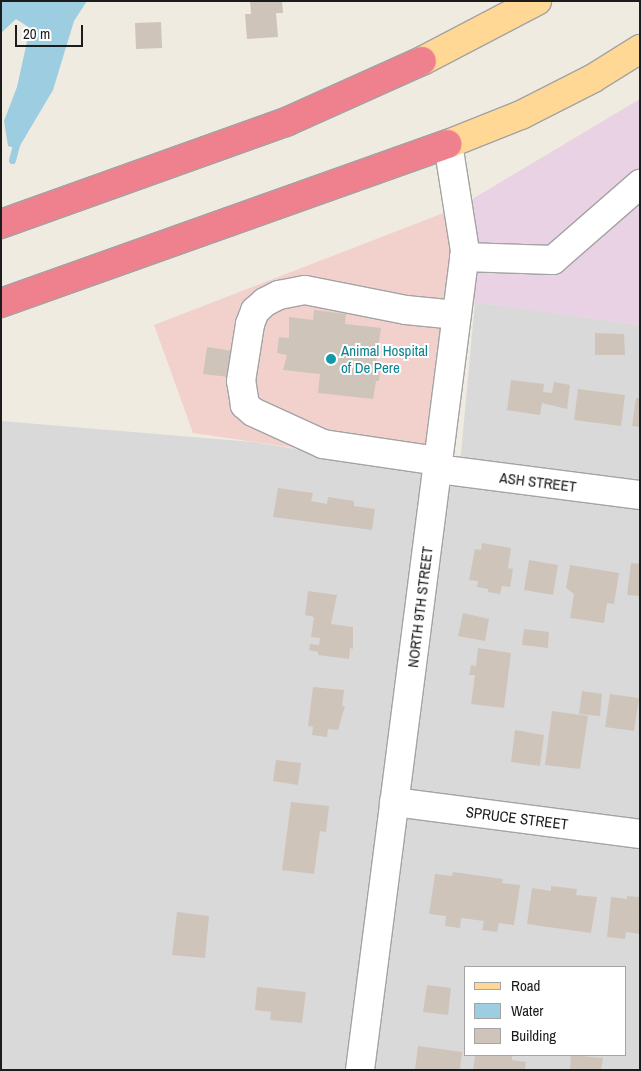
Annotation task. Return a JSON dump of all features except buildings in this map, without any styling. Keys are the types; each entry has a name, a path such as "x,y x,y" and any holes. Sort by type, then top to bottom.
{"highway":[{"path":"1,224 286,122 422,60"},
{"path":"1,303 448,144"}],"main road":[{"path":"422,60 537,1"},
{"path":"448,144 539,106 592,79 640,50"}],"street":[{"name":"NORTH 9TH STREET","path":"360,1070 464,257 448,144"},
{"path":"464,257 554,260 640,184"},
{"name":"ASH STREET","path":"457,315 406,310 305,290 280,295 265,302 255,311 250,324 241,381 245,405 253,412 323,444 438,465 640,495"},
{"name":"SPRUCE STREET","path":"394,802 640,834"}],"shaded area":[{"path":"640,99 640,325 459,300 459,207"},
{"path":"459,207 437,469 193,433 154,325"},
{"path":"475,302 640,325 640,1070 1,1070 1,421 253,442 459,475"}],"water":[{"path":"1,1 87,1 74,21 53,90 18,149 8,146 4,121 17,87 30,28 16,19 1,33"}],"waterway":[{"path":"12,160 17,141"}],"place":[{"name":"Animal Hospital of De Pere","path":"331,359"}]}
